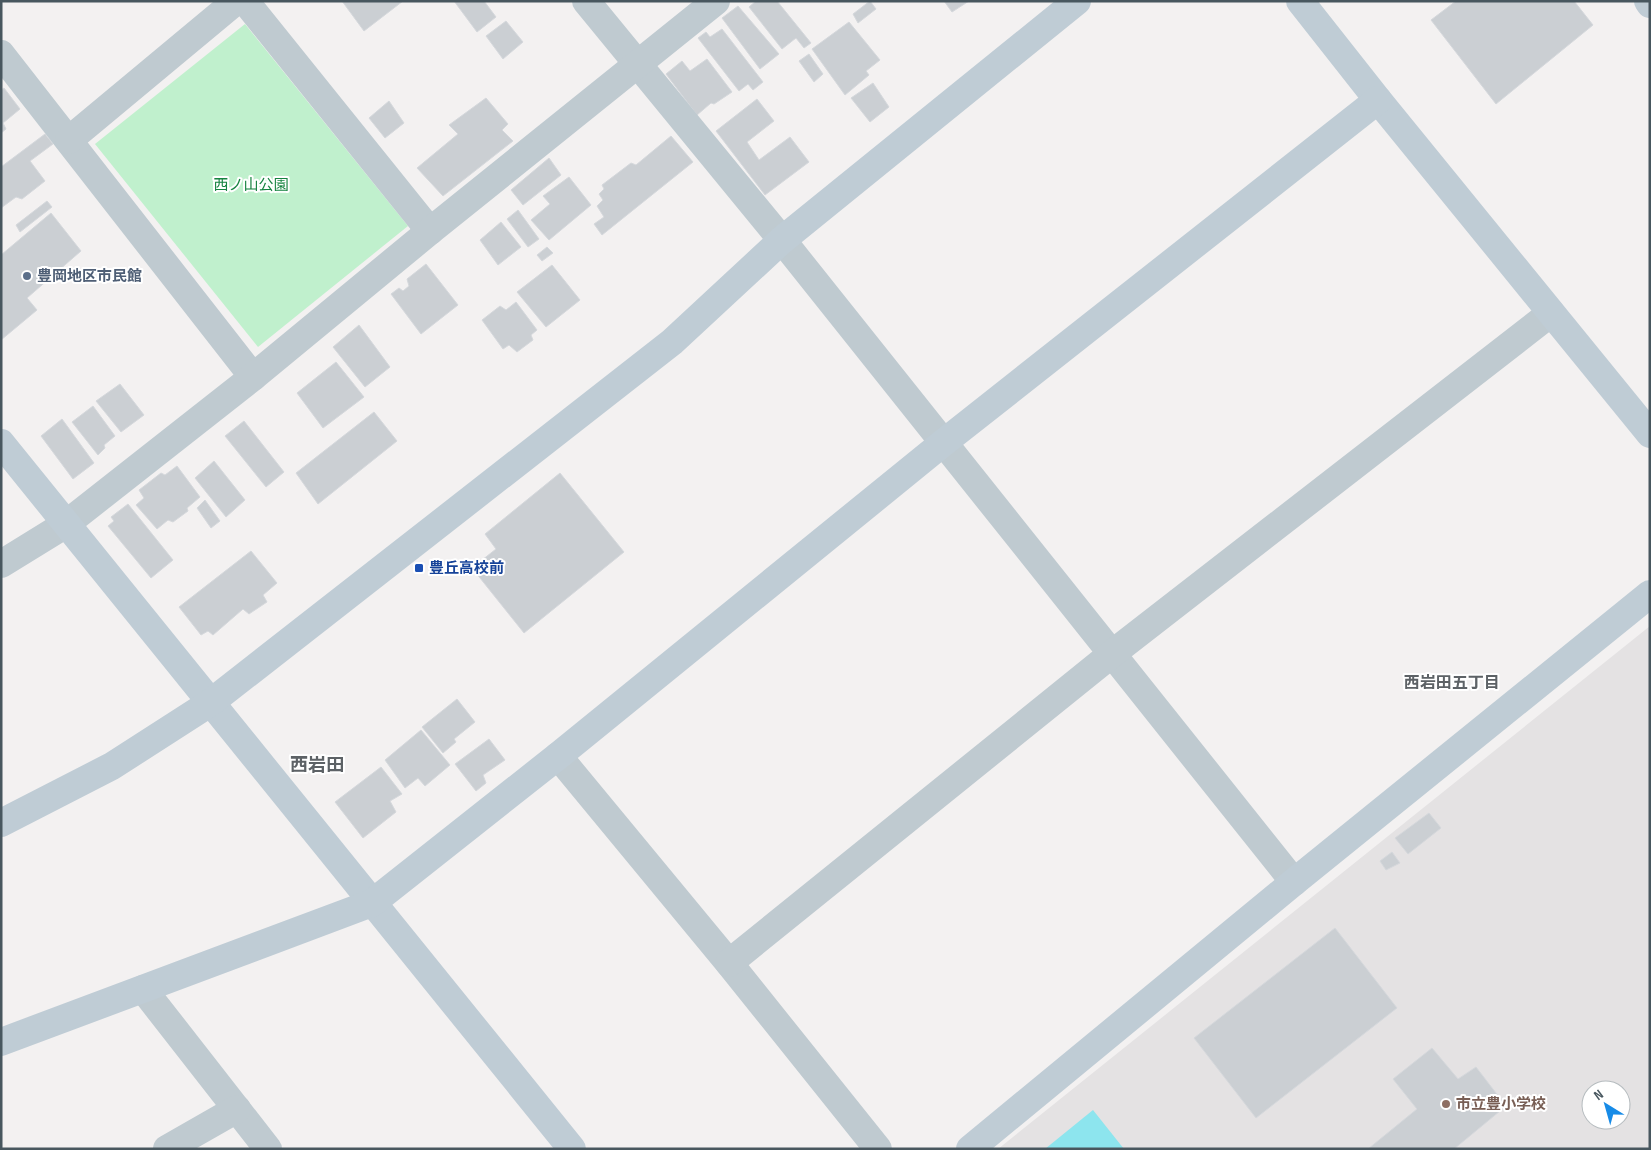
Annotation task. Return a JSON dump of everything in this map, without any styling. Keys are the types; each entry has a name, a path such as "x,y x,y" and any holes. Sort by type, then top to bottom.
{"street":[{"path":"68,140 236,1"},
{"path":"245,1 430,231"},
{"path":"586,1 782,240 1294,882"},
{"path":"1,564 66,524 252,377 716,1"},
{"path":"1,822 112,766 210,703 672,342 782,240 1077,1"},
{"path":"1300,1 1378,100 1650,434"},
{"path":"1,54 252,377"},
{"path":"1,1042 372,903 558,756 943,443 1378,100"},
{"path":"728,963 1113,653 1551,313"},
{"path":"1,443 572,1149"},
{"path":"970,1149 1294,882 1650,594"},
{"path":"558,756 878,1149"},
{"path":"143,990 268,1149"},
{"path":"167,1149 237,1108"}],"shaded area":[{"path":"1650,626 1650,1149 998,1149"}],"green space":[{"name":"西ノ山公園","path":"245,24 408,226 258,347 95,144"}],"water":[{"path":"1093,1110 1124,1149 1045,1149"}],"building":[{"path":"342,1 403,1 364,31"},
{"path":"454,1 484,1 496,17 477,32"},
{"path":"756,1 777,1 811,43 804,48 796,38 782,49 749,7"},
{"path":"870,1 876,9 858,23 853,14"},
{"path":"944,1 969,1 952,12"},
{"path":"1456,1 1574,1 1593,25 1496,104 1431,20"},
{"path":"738,6 779,54 760,69 722,18"},
{"path":"506,21 523,42 503,59 486,36"},
{"path":"849,22 880,60 866,71 869,75 845,95 812,49"},
{"path":"722,29 763,82 753,90 748,84 739,91 698,38 706,32 710,37"},
{"path":"809,54 823,74 814,82 799,61"},
{"path":"707,59 732,92 714,104 711,103 697,115 666,74 682,61 690,71"},
{"path":"873,83 889,107 870,122 851,98"},
{"path":"4,88 20,109 3,123 6,129 1,133 1,90"},
{"path":"486,98 508,124 502,130 513,141 443,196 417,168 458,134 449,125"},
{"path":"757,99 774,121 747,142 759,160 790,137 809,162 765,195 716,131"},
{"path":"389,101 404,123 385,138 369,118"},
{"path":"45,134 53,144 30,161 45,181 22,199 16,197 1,208 1,167"},
{"path":"671,136 693,162 602,235 594,224 604,217 597,206 603,200 599,194 604,189 602,185 631,163 636,165"},
{"path":"549,158 561,175 523,205 511,190"},
{"path":"569,177 591,205 549,240 531,220 550,204 543,196"},
{"path":"47,201 52,207 20,232 16,225"},
{"path":"518,210 539,239 528,247 507,219"},
{"name":"豊岡地区市民館","path":"51,213 81,251 27,298 37,310 1,340 1,255"},
{"path":"501,222 521,247 498,265 480,240"},
{"path":"547,247 553,253 542,261 537,255"},
{"path":"426,264 458,305 421,334 391,294 399,288 403,291 409,286 407,279"},
{"path":"552,265 580,300 546,327 517,292"},
{"path":"516,302 537,330 531,335 533,340 517,352 509,345 503,349 482,320 500,306 506,310"},
{"path":"359,325 390,367 365,387 333,347"},
{"path":"336,362 364,397 323,428 297,393"},
{"path":"120,384 144,415 121,432 96,401"},
{"path":"93,406 115,436 104,445 105,448 98,455 72,422"},
{"path":"374,412 397,441 318,504 296,473"},
{"path":"62,419 94,463 73,479 41,436"},
{"path":"244,421 284,472 266,487 225,436"},
{"path":"214,461 245,500 226,517 195,478"},
{"path":"177,466 200,497 187,508 188,511 173,522 168,520 157,529 136,505 144,498 139,490 161,473 165,475"},
{"path":"560,473 624,552 524,633 472,568 496,549 485,534"},
{"path":"205,500 220,521 211,528 197,508"},
{"path":"128,504 173,560 151,578 108,526 114,521 111,517"},
{"path":"251,551 277,583 263,595 267,602 249,614 243,609 213,635 208,631 201,635 179,607"},
{"path":"457,699 475,722 454,739 456,742 443,753 422,727"},
{"path":"421,730 450,765 425,786 418,778 405,788 385,760"},
{"path":"489,739 505,760 483,775 486,783 476,791 455,764"},
{"path":"381,767 402,794 390,801 396,812 363,838 335,802"},
{"path":"1429,813 1441,828 1408,854 1395,838"},
{"path":"1392,852 1400,863 1386,870 1380,861"},
{"path":"1335,928 1397,1008 1256,1118 1194,1038"},
{"path":"1432,1048 1458,1079 1476,1067 1506,1106 1454,1149 1368,1149 1417,1109 1393,1079"}],"place":[{"name":"豊岡地区市民館","path":"27,276"},
{"name":"豊丘高校前","path":"419,568"},
{"name":"市立豊小学校","path":"1446,1104"}],"district":[{"name":"西岩田五丁目","path":"1452,682"},
{"name":"西岩田","path":"317,765"}]}
